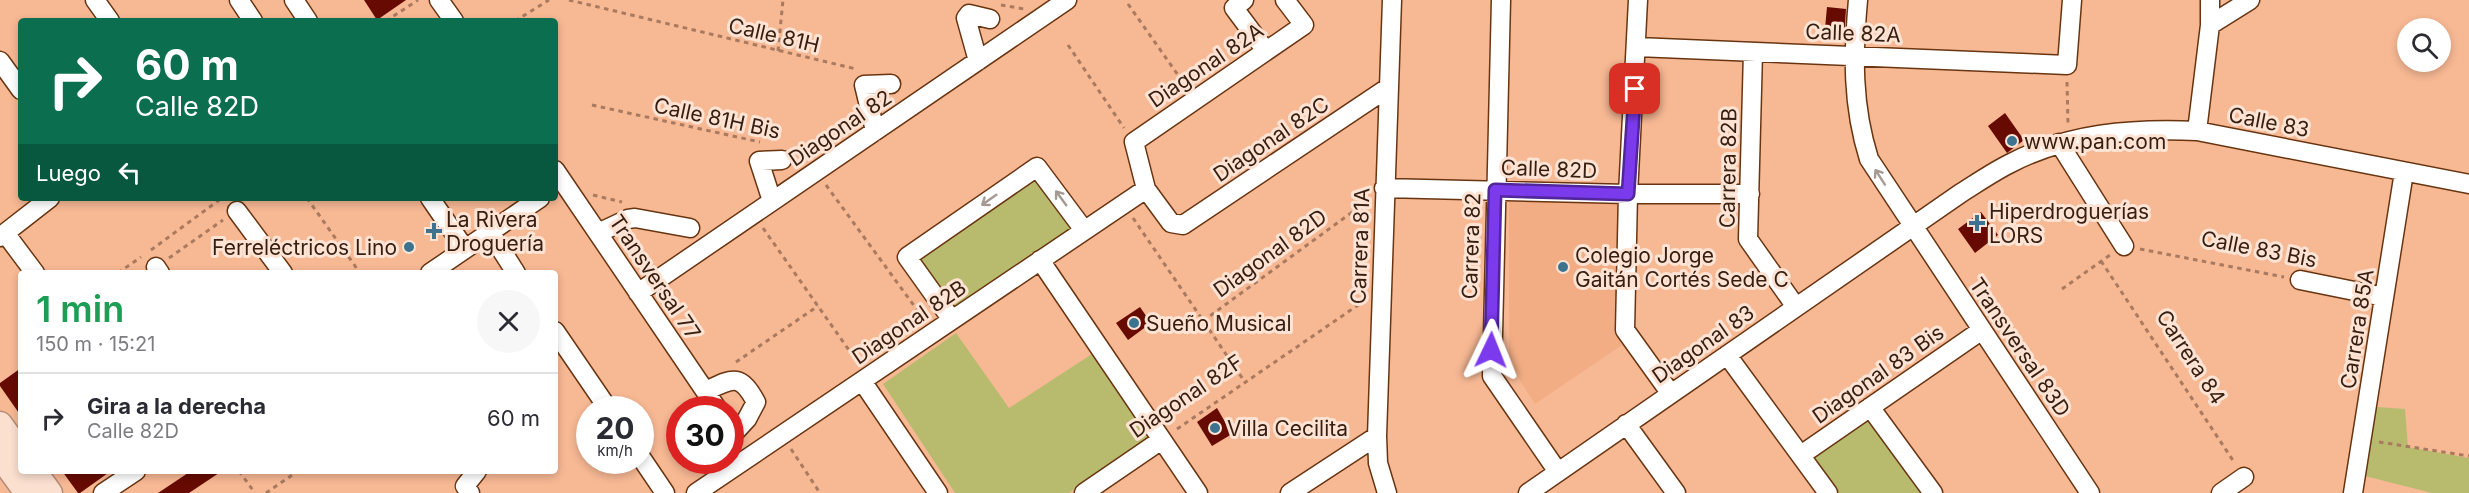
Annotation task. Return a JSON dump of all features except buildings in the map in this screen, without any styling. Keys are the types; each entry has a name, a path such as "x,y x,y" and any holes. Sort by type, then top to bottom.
{"main road":[{"path":"0,424 18,449"},
{"path":"0,456 27,493"},
{"path":"36,474 50,493"}],"street":[{"path":"95,0 108,18"},
{"path":"239,0 251,18"},
{"path":"294,0 306,18"},
{"path":"439,0 452,18"},
{"name":"Diagonal 82","path":"638,293 1067,0"},
{"name":"Diagonal 82A","path":"1134,142 1304,26 1285,0"},
{"name":"Carrera 81A","path":"1387,493 1378,463 1377,436 1392,0"},
{"name":"Carrera 82","path":"1501,0 1492,376 1558,472"},
{"path":"1638,0 1628,194 1625,330 1671,394"},
{"name":"Transversal 83D","path":"1858,0 1853,56 1860,130 1869,159 2090,493"},
{"path":"2067,65 2072,0"},
{"path":"2197,131 2210,25 2210,0"},
{"path":"2210,25 2250,0"},
{"path":"1239,4 1266,51"},
{"path":"978,61 966,18 969,14 993,11"},
{"name":"Calle 82A","path":"1637,47 2067,65"},
{"name":"Carrera 82B","path":"1753,52 1748,238 1796,307"},
{"path":"0,61 18,86"},
{"path":"875,131 864,85 891,84"},
{"name":"Diagonal 82C","path":"1146,189 1172,223 1183,225 1389,87"},
{"name":"Calle 83","path":"2064,142 2123,131 2153,129 2197,131 2469,184"},
{"path":"1134,142 1146,189"},
{"path":"2064,142 2124,246"},
{"name":"Diagonal 83","path":"1528,493 1912,226 2010,163 2064,142"},
{"path":"772,201 759,161 785,154"},
{"path":"952,320 907,257 1037,167 1084,230"},
{"name":"Carrera 85A","path":"2353,493 2404,172"},
{"name":"Transversal 77","path":"558,180 598,233 709,396"},
{"name":"Calle 82D","path":"1384,188 1628,194 1749,194"},
{"name":"Diagonal 82B","path":"696,493 1146,189"},
{"path":"32,270 2,235 46,201"},
{"path":"432,201 465,249"},
{"path":"434,270 536,201"},
{"path":"237,211 281,270"},
{"path":"598,233 635,218 690,228"},
{"path":"490,232 514,270"},
{"path":"1040,260 1160,441 1198,493"},
{"name":"Calle 83 Bis","path":"2300,280 2384,297"},
{"name":"Diagonal 83 Bis","path":"1800,455 1982,330"},
{"path":"558,335 599,396"},
{"path":"1727,354 1828,493"},
{"path":"706,392 726,381 736,381 747,385 756,402 744,421"},
{"path":"862,381 938,493"},
{"path":"1870,407 1933,493"},
{"path":"1626,424 1676,493"},
{"path":"1290,493 1377,436"},
{"name":"Diagonal 82F","path":"1084,493 1160,441"},
{"path":"744,448 750,457"},
{"path":"104,493 132,474"},
{"path":"470,493 465,486 475,474"},
{"path":"652,474 665,493"},
{"path":"2221,493 2244,477"}],"path":[{"path":"391,18 418,0"},
{"path":"520,18 549,0"},
{"name":"Calle 81H","path":"569,0 858,70"},
{"path":"778,51 783,0"},
{"path":"1128,4 1195,99"},
{"path":"993,11 1048,13"},
{"path":"1068,45 1134,142"},
{"path":"2064,142 2067,65"},
{"name":"Calle 81H Bis","path":"592,105 765,144"},
{"name":"Calle 81H Bis","path":"785,154 835,159"},
{"path":"817,171 933,333"},
{"name":"Diagonal 82D","path":"1203,321 1384,188"},
{"path":"122,270 218,201"},
{"path":"309,201 358,270"},
{"path":"1123,204 1245,382"},
{"path":"158,270 237,211"},
{"path":"753,215 857,361 862,381"},
{"path":"2062,289 2124,246"},
{"name":"Calle 83 Bis","path":"2124,246 2300,280"},
{"name":"Carrera 84","path":"2101,261 2244,477"},
{"name":"Diagonal 82F","path":"1160,441 1364,301"},
{"path":"731,365 819,306"},
{"path":"782,435 820,493"},
{"path":"2362,439 2469,456"},
{"path":"241,474 255,493"},
{"path":"267,493 294,474"}],"shaded area":[{"name":"Colegio Jorge Gaitán Cortés Sede C","path":"1621,201 1614,332 1622,345 1535,404 1509,363 1509,202"}],"green space":[{"path":"1037,178 1074,226 951,310 918,260"},
{"path":"956,333 1009,408 1092,354 1150,437 1069,493 955,493 883,384"},
{"path":"2363,406 2405,409 2408,447 2469,458 2469,493 2432,493 2357,474"},
{"path":"1870,407 1933,493 1828,493 1801,455"}],"place":[{"name":"www.pan.com","path":"2012,141"},
{"name":"Hiperdroguerías LORS","path":"1977,223"},
{"name":"La Rivera Droguería","path":"434,231"},
{"name":"Ferreléctricos Lino","path":"409,247"},
{"name":"Colegio Jorge Gaitán Cortés Sede C","path":"1563,267"},
{"name":"Sueño Musical","path":"1134,323"},
{"name":"Villa Cecilita","path":"1215,428"}],"route":[{"path":"1491,350 1495,190 1628,194 1635,89"}]}
